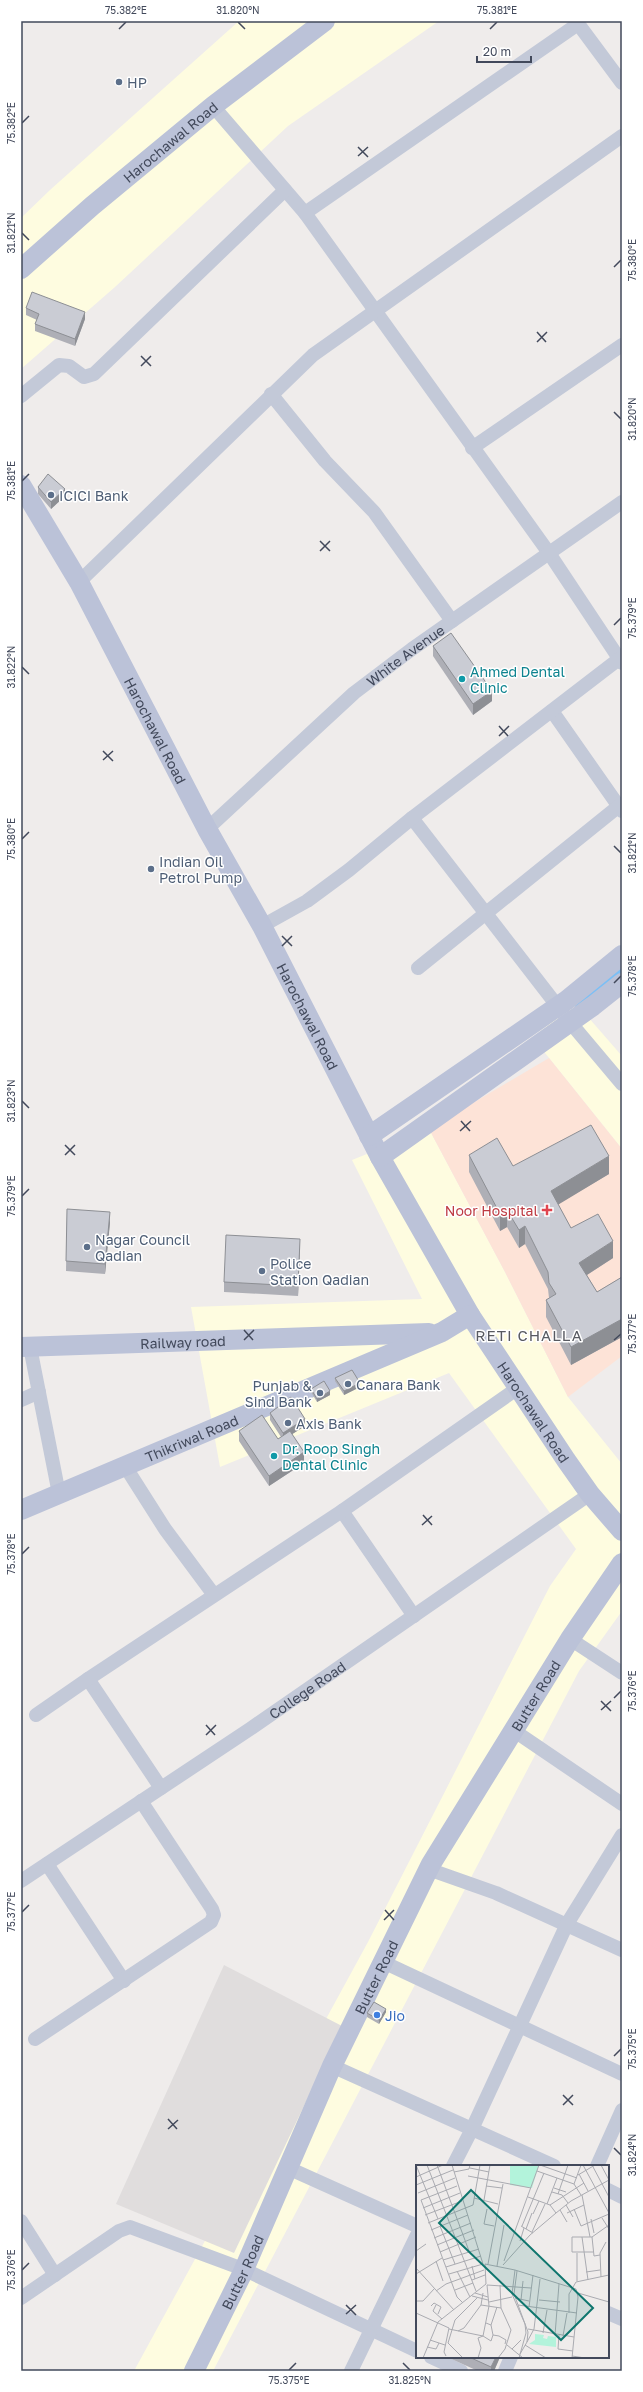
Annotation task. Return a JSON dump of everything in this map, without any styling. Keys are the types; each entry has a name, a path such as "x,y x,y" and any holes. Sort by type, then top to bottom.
{"main road":[{"name":"Harochawal Road","path":"21,269 92,206 213,106 325,21"},
{"name":"Harochawal Road","path":"21,485 79,582 207,829 262,926 380,1157 470,1315 590,1494 622,1531"},
{"path":"380,1157 563,1014 589,983 622,955"},
{"path":"369,1136 563,1014 622,983"},
{"name":"Thikriwal Road","path":"21,1510 442,1332 470,1315"},
{"name":"Railway road","path":"25,1347 442,1332"},
{"name":"Butter Road","path":"194,2371 244,2270 332,2066 428,1869 570,1639 622,1563"}],"street":[{"path":"305,213 577,23 620,76"},
{"path":"213,106 305,213 472,448 549,553 621,661 552,711 412,818 325,888 262,926"},
{"path":"79,582 271,394 313,355 622,136"},
{"path":"21,396 59,365 69,366 84,377 94,374 285,190"},
{"path":"472,448 622,345"},
{"path":"271,394 325,461 374,512 452,621"},
{"name":"White Avenue","path":"207,829 354,693 452,621 622,502"},
{"path":"418,968 620,808 552,711"},
{"path":"412,818 563,1014 622,1084"},
{"path":"25,1347 39,1392 59,1494"},
{"path":"36,1715 342,1511 518,1388"},
{"path":"21,1400 39,1392"},
{"path":"125,1466 161,1523 214,1596"},
{"name":"College Road","path":"21,1881 414,1616 590,1494"},
{"path":"342,1511 414,1616"},
{"path":"570,1639 622,1673"},
{"path":"88,1679 161,1788"},
{"path":"513,1730 622,1804"},
{"path":"35,2039 207,1926 214,1915 141,1801"},
{"path":"454,2165 472,2129 566,1924 622,1835"},
{"path":"47,1864 124,1981"},
{"path":"428,1869 496,1893 622,1950"},
{"path":"383,1962 622,2074"},
{"path":"332,2066 552,2165"},
{"path":"597,2165 622,2110"},
{"path":"288,2168 416,2226"},
{"path":"609,2190 622,2197"},
{"path":"21,2221 55,2275"},
{"path":"21,2298 119,2231 130,2227 244,2270 416,2351"},
{"path":"351,2371 416,2237"},
{"path":"609,2313 622,2319"},
{"path":"433,2358 462,2371"},
{"path":"505,2371 511,2358"}],"shaded area":[{"path":"239,21 439,21 288,126 115,287 21,369 21,218 50,190"},
{"path":"575,1002 622,1056 622,1149 533,1038"},
{"name":"Noor Hospital","path":"549,1058 622,1149 622,1356 568,1397 505,1272 429,1129"},
{"path":"429,1129 505,1272 568,1397 622,1464 622,1611 579,1671 213,2371 134,2371 368,1942 550,1586 576,1549 449,1373 220,1467 191,1307 422,1299 352,1160"},
{"path":"224,1965 342,2026 234,2253 116,2204"}],"building":[{"path":"32,292 85,312 75,339 35,324 39,314 26,308"},
{"path":"48,474 65,489 51,502 38,487"},
{"name":"Ahmed Dental Clinic","path":"451,633 492,691 473,704 433,646"},
{"path":"591,1125 609,1156 551,1191 571,1228 598,1214 613,1241 579,1263 597,1292 622,1277 622,1319 571,1347 546,1300 556,1294 549,1283 548,1272 525,1226 519,1230 507,1210 500,1214 469,1155 497,1138 513,1166"},
{"name":"Nagar Council Qadian","path":"67,1209 110,1212 105,1264 66,1261"},
{"name":"Police Station Qadian","path":"226,1235 300,1239 298,1286 224,1282"},
{"name":"Canara Bank","path":"352,1370 360,1383 344,1391 335,1378"},
{"name":"Punjab & Sind Bank","path":"324,1381 330,1391 317,1399 311,1389"},
{"name":"Axis Bank","path":"291,1397 305,1419 283,1433 270,1413"},
{"name":"Dr. Roop Singh Dental Clinic","path":"262,1415 278,1439 290,1431 304,1452 269,1476 239,1431"},
{"name":"Jio","path":"374,2002 386,2009 379,2020 367,2013"},
{"path":"471,2358 496,2358 491,2367"}],"waterway":[{"path":"577,1005 622,970"}],"place":[{"name":"HP","path":"119,82"},
{"name":"ICICI Bank","path":"51,495"},
{"name":"Ahmed Dental Clinic","path":"462,679"},
{"name":"Indian Oil Petrol Pump","path":"151,869"},
{"name":"Noor Hospital","path":"547,1210"},
{"name":"Nagar Council Qadian","path":"87,1247"},
{"name":"Police Station Qadian","path":"262,1271"},
{"name":"Canara Bank","path":"348,1384"},
{"name":"Punjab & Sind Bank","path":"320,1393"},
{"name":"Axis Bank","path":"288,1423"},
{"name":"Dr. Roop Singh Dental Clinic","path":"274,1456"},
{"name":"Jio","path":"377,2015"}],"district":[{"name":"RETI CHALLA","path":"529,1335"}]}
